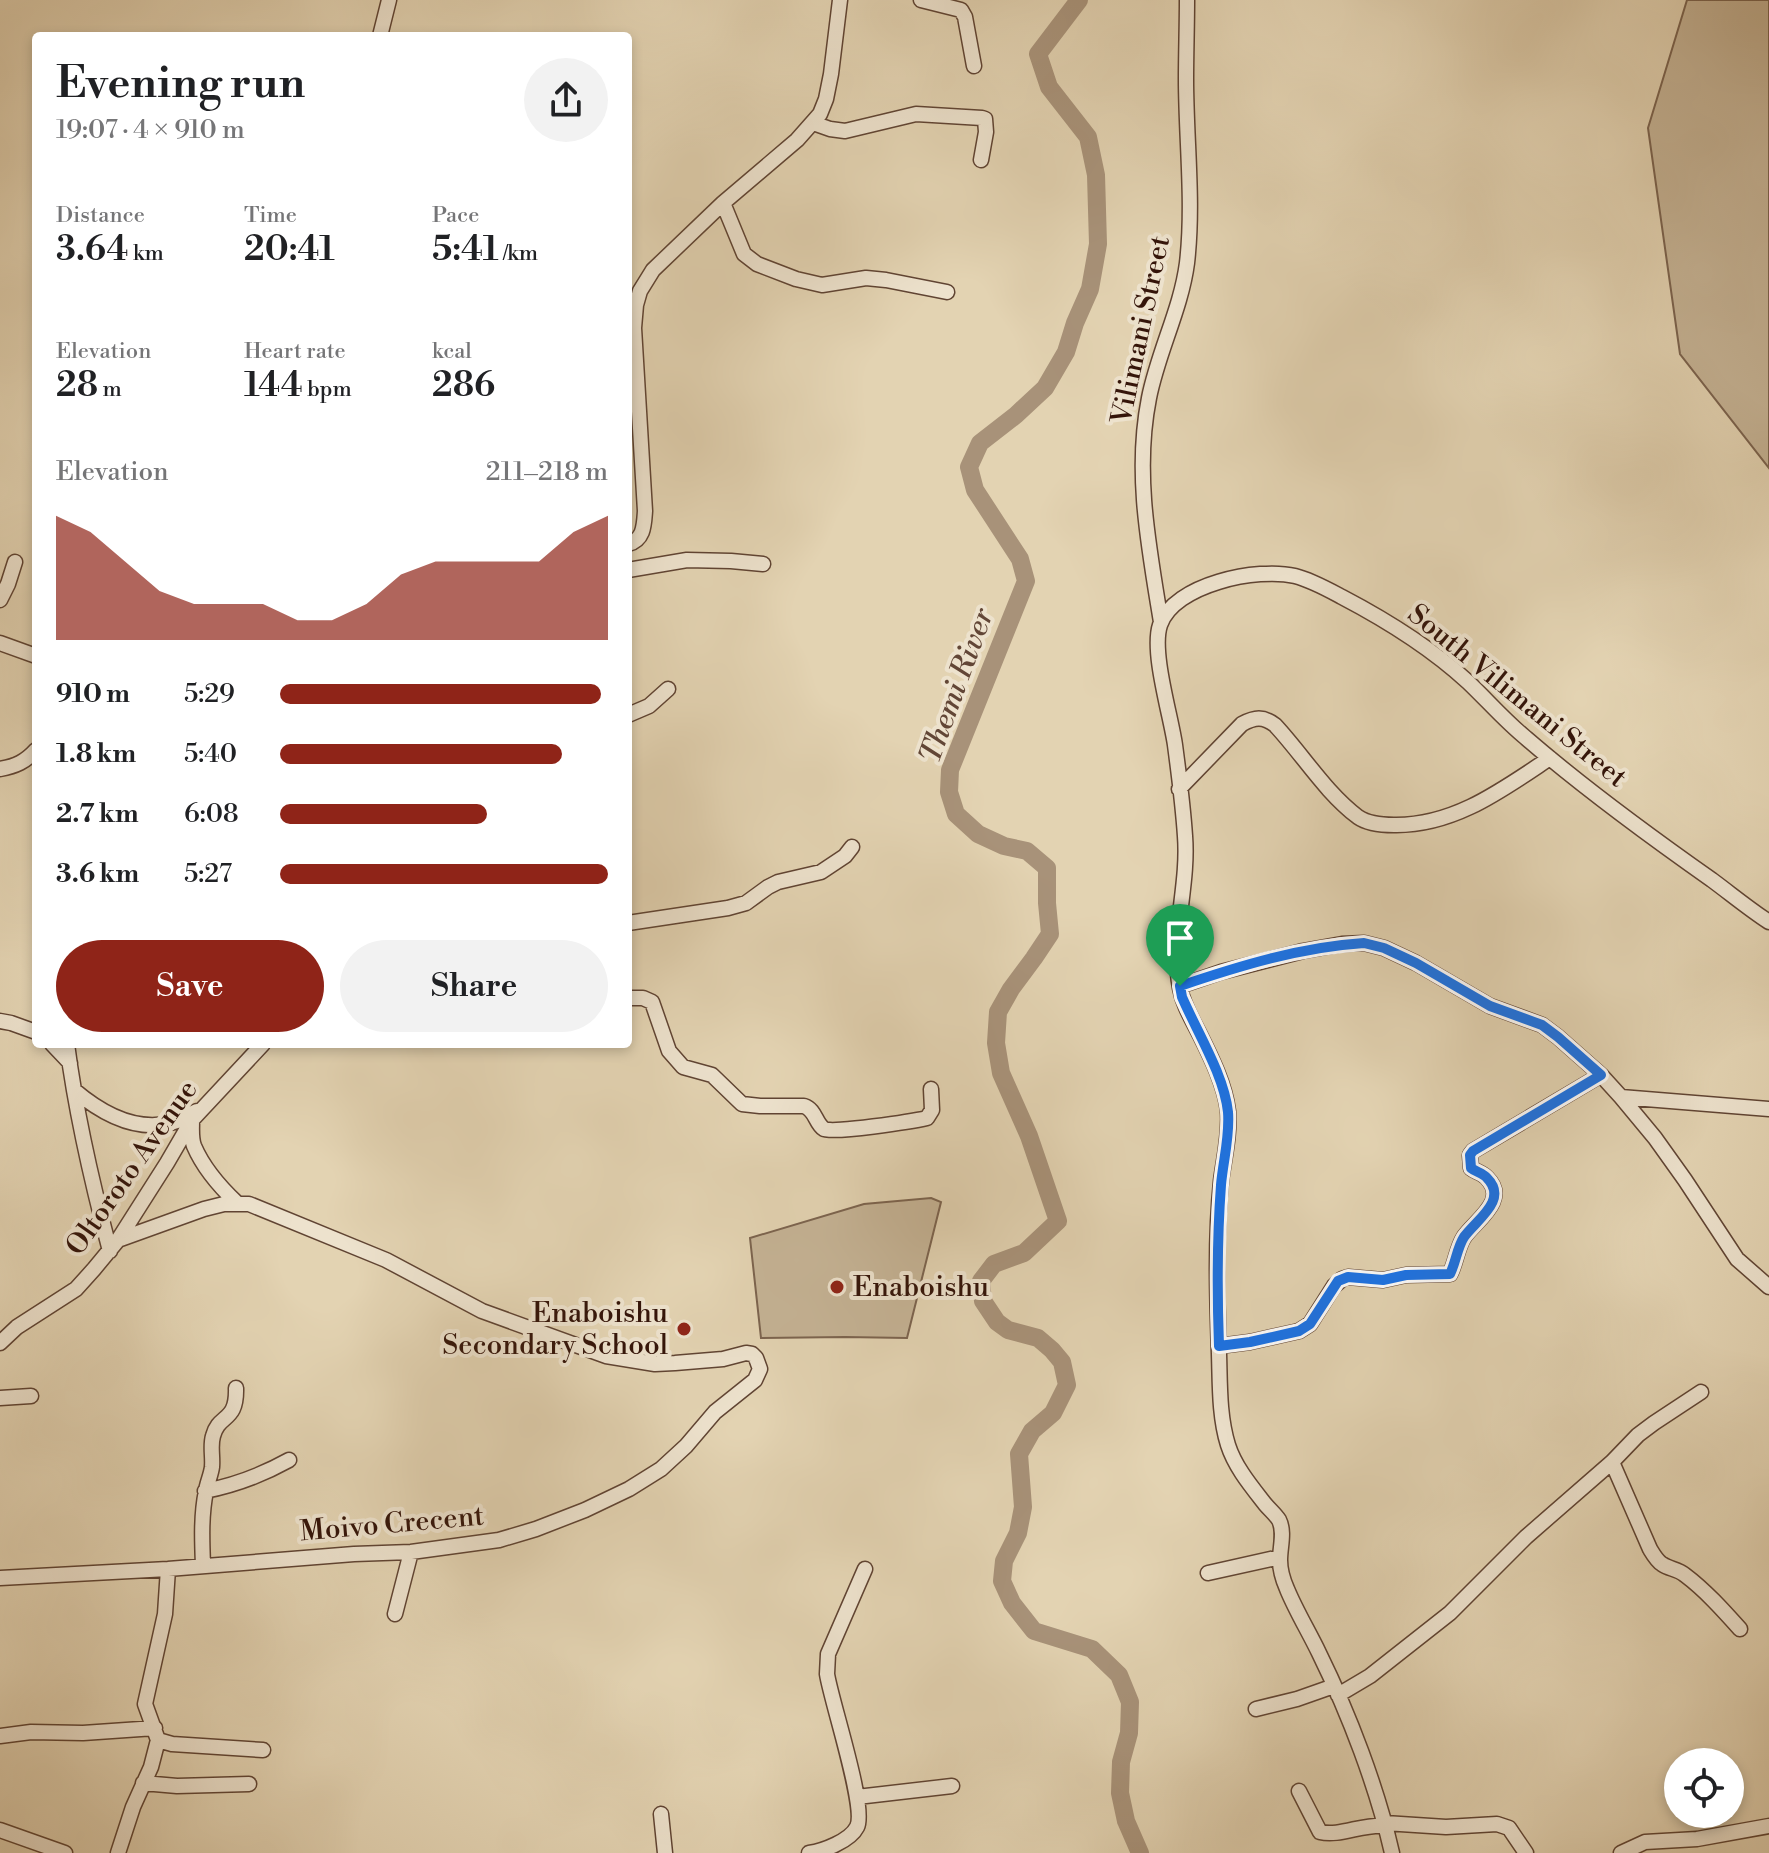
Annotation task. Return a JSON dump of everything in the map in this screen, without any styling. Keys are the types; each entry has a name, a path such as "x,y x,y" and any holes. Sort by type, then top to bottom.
{"street":[{"path":"381,32 389,0"},
{"path":"632,316 640,291 653,270 813,123 826,99 840,0"},
{"path":"921,0 961,10 974,66"},
{"name":"Vilimani Street","path":"1161,622 1145,511 1144,429 1155,370 1181,293 1187,264 1190,194 1187,0"},
{"path":"813,123 845,131 916,114 979,117 985,119 986,125 981,160"},
{"path":"723,203 744,254 757,264 822,285 866,278 947,292"},
{"path":"632,331 645,511 640,537 632,543"},
{"path":"632,569 687,560 763,564"},
{"path":"0,600 15,562"},
{"name":"South Vilimani Street","path":"1161,622 1187,596 1208,585 1232,578 1261,573 1295,576 1326,588 1370,611 1418,643 1464,678 1550,758 1639,828 1769,922"},
{"path":"1161,622 1159,652 1175,746 1186,840 1176,965 1182,997 1218,1078 1228,1112 1217,1248 1222,1411 1226,1440 1236,1465 1279,1520 1282,1534 1281,1571 1288,1593 1336,1690 1386,1825 1392,1853"},
{"path":"0,643 32,655"},
{"path":"632,713 649,706 668,689"},
{"path":"1179,789 1242,724 1256,718 1275,725 1345,806 1361,819 1386,825 1430,822 1453,815 1486,799 1550,758"},
{"path":"0,769 19,764 32,754"},
{"path":"632,922 746,903 778,882 821,872 845,856 852,847"},
{"path":"1180,986 1303,951 1364,943 1384,948 1416,963 1490,1006 1542,1025 1601,1075 1621,1097 1655,1138 1737,1259 1769,1287"},
{"path":"632,998 652,1002 669,1051 683,1067 712,1075 742,1104 810,1108 826,1131 927,1118 932,1110 931,1089"},
{"path":"0,1021 32,1030"},
{"path":"56,1048 70,1063"},
{"path":"68,1048 91,1172 114,1245"},
{"name":"Oltoroto Avenue","path":"0,1343 17,1327 76,1289 114,1245 192,1120 259,1048"},
{"path":"1219,1346 1299,1331 1310,1324 1338,1281 1348,1277 1383,1280 1406,1275 1450,1274 1464,1237 1495,1200 1495,1189 1489,1179 1471,1168 1470,1155 1473,1151 1601,1075"},
{"path":"74,1090 89,1103 125,1121 148,1125 174,1122 203,1108"},
{"path":"1621,1097 1769,1109"},
{"path":"192,1120 194,1147 212,1175 237,1203"},
{"name":"Moivo Crecent","path":"0,1578 411,1552 499,1540 585,1510 629,1489 661,1469 715,1412 755,1380 760,1369 756,1358 746,1353 723,1359 655,1364 606,1356 482,1311 386,1260 249,1204 224,1204 204,1209 114,1245"},
{"path":"203,1565 202,1522 205,1491 212,1465 213,1432 232,1413 237,1401 236,1388"},
{"path":"1256,1709 1336,1690 1370,1676 1450,1613 1533,1531 1646,1429 1701,1392"},
{"path":"0,1398 31,1396"},
{"path":"205,1491 253,1479 289,1460"},
{"path":"1612,1462 1656,1558 1663,1565 1684,1574 1740,1629"},
{"path":"395,1614 411,1552"},
{"path":"1208,1573 1280,1557"},
{"path":"118,1853 151,1767 156,1734 145,1704 165,1614 168,1569"},
{"path":"809,1853 832,1850 857,1828 857,1797 827,1674 828,1654 865,1569"},
{"path":"0,1736 31,1732 156,1734 172,1744 263,1750"},
{"path":"143,1783 177,1786 249,1784"},
{"path":"857,1797 952,1786"},
{"path":"1299,1791 1320,1832 1386,1825 1446,1827 1497,1824 1509,1828 1526,1853"},
{"path":"661,1814 665,1853"},
{"path":"1621,1853 1645,1842 1722,1836 1769,1826"},
{"path":"0,1830 65,1853"}],"shaded area":[{"path":"1687,0 1769,0 1769,468 1680,354 1648,128"},
{"name":"Enaboishu","path":"931,1198 941,1202 907,1338 761,1338 750,1238 864,1204"}],"waterway":[{"name":"Themi River","path":"1079,0 1038,54 1049,87 1088,137 1096,175 1098,244 1090,289 1066,352 1045,388 980,443 969,467 975,490 1020,559 1026,581 950,770 949,792 956,814 978,834 1004,846 1027,851 1047,868 1050,934 998,1012 996,1043 1001,1073 1029,1136 1058,1221 1024,1253 994,1264 981,1281 983,1301 997,1322 1008,1330 1038,1338 1052,1350 1062,1362 1067,1385 1053,1413 1032,1431 1019,1454 1023,1507 1018,1533 1004,1561 1002,1581 1012,1603 1034,1631 1092,1649 1119,1675 1130,1702 1120,1793 1126,1821 1140,1853"}],"place":[{"name":"Enaboishu","path":"837,1287"},
{"name":"Enaboishu Secondary School","path":"684,1329"}],"route":[{"path":"1364,943 1384,948 1416,963 1490,1006 1542,1025 1601,1075 1473,1151 1469,1160 1471,1168 1489,1179 1495,1189 1495,1200 1464,1237 1450,1274 1422,1273 1383,1280 1348,1277 1338,1281 1310,1324 1299,1331 1219,1346 1217,1261 1228,1112 1218,1078 1180,986 1303,951 1364,943"}]}
